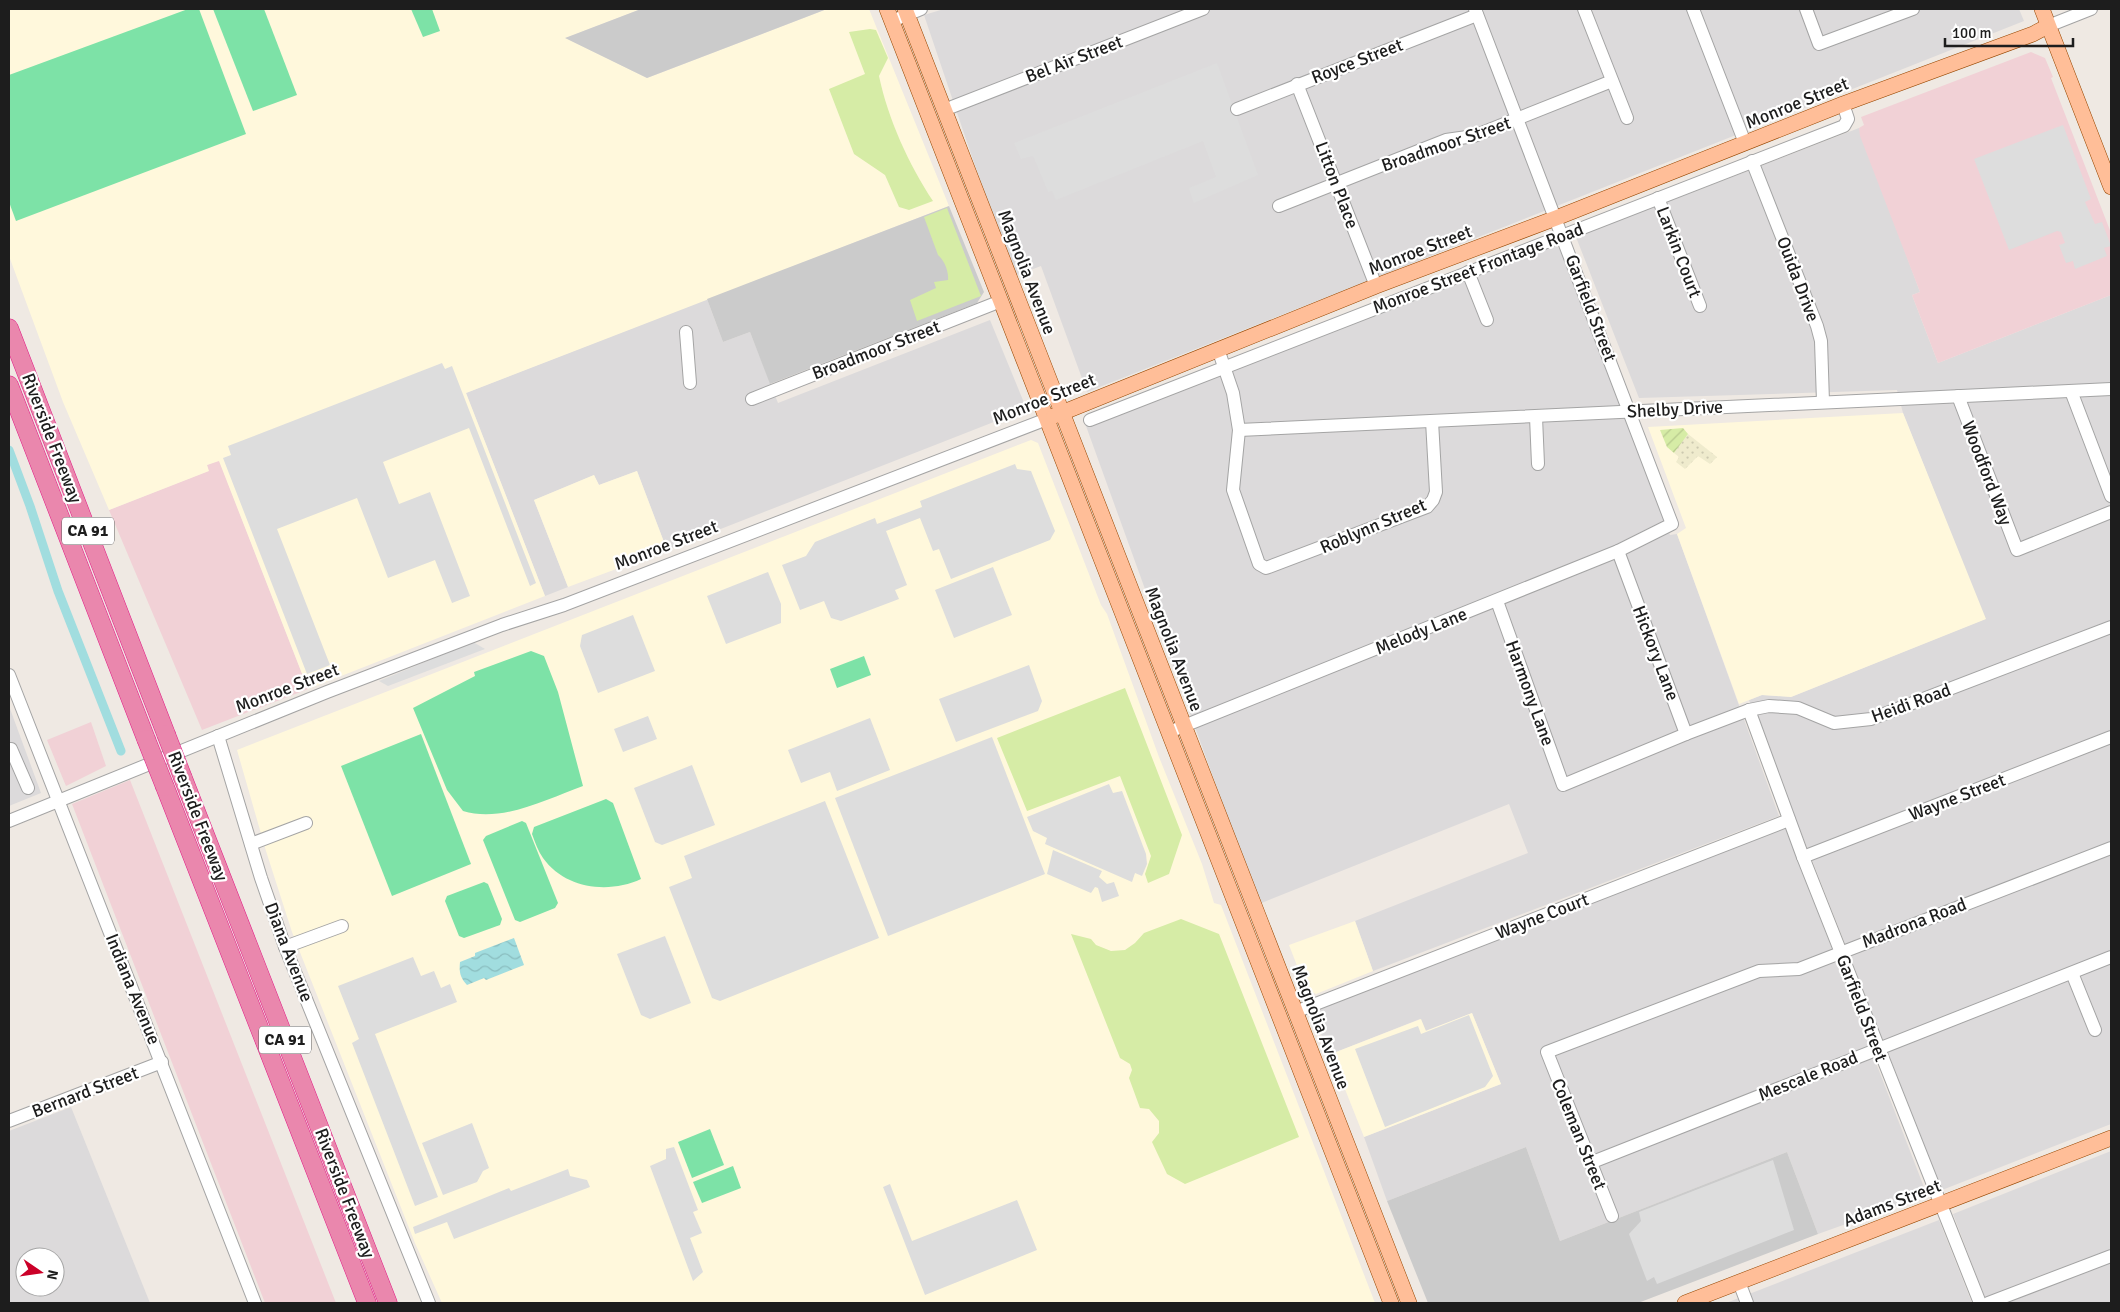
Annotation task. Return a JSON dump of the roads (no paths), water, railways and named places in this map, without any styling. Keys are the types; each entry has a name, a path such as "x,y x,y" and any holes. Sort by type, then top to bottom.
{"highway":[{"name":"Riverside Freeway","path":"9,328 388,1303"},
{"name":"Riverside Freeway","path":"9,385 367,1303"}],"main road":[{"path":"2042,9 2111,187"},
{"name":"Magnolia Avenue","path":"906,12 1409,1303"},
{"name":"Magnolia Avenue","path":"889,15 1391,1303"},
{"name":"Monroe Street","path":"1047,419 1376,286 1556,218 1843,104 2033,34 2048,26"},
{"path":"1280,1019 1296,1012"},
{"name":"Adams Street","path":"1685,1303 2111,1138"}],"street":[{"path":"889,15 921,9"},
{"name":"Bel Air Street","path":"944,110 1203,9"},
{"path":"1584,9 1627,118"},
{"path":"1693,9 1746,143"},
{"path":"1806,9 1819,44 1913,9"},
{"name":"Monroe Street","path":"2048,26 2091,9"},
{"name":"Royce Street","path":"1237,108 1476,12"},
{"name":"Garfield Street","path":"1476,12 1672,524"},
{"name":"Broadmoor Street","path":"1279,206 1446,140 1474,136 1612,82"},
{"name":"Litton Place","path":"1297,84 1376,286"},
{"name":"Monroe Street Frontage Road","path":"1090,420 1844,126 1848,119 1843,104"},
{"name":"Ouida Drive","path":"1752,161 1817,326 1820,341 1823,402"},
{"name":"Larkin Court","path":"1658,198 1700,306"},
{"path":"1468,272 1486,320"},
{"name":"Broadmoor Street","path":"752,399 1001,301"},
{"path":"686,332 690,383"},
{"path":"1218,349 1233,392 1239,430"},
{"name":"Shelby Drive","path":"1239,430 2111,389"},
{"path":"2071,391 2111,496"},
{"name":"Woodford Way","path":"1958,396 2017,550 2111,512"},
{"path":"1536,417 1538,464"},
{"name":"Monroe Street","path":"9,821 218,736 502,625 564,605 1047,419"},
{"name":"Roblynn Street","path":"1239,430 1233,490 1259,564 1266,568 1427,507 1433,500 1436,492 1432,421"},
{"name":"Melody Lane","path":"1168,732 1618,551 1672,524"},
{"name":"Hickory Lane","path":"1618,551 1686,734"},
{"name":"Harmony Lane","path":"1496,601 1563,785 1686,734"},
{"name":"Heidi Road","path":"1686,734 1749,710 1768,706 1789,706 1834,724 1871,719 2111,627"},
{"name":"Indiana Avenue","path":"9,675 255,1303"},
{"name":"Garfield Street","path":"1749,710 1802,857 1980,1303"},
{"name":"Diana Avenue","path":"218,736 285,947 429,1303"},
{"name":"Wayne Street","path":"1802,857 2111,736"},
{"path":"10,749 28,788"},
{"name":"Wayne Court","path":"1296,1012 1789,820"},
{"path":"251,844 306,823"},
{"name":"Madrona Road","path":"1547,1052 1759,971 1799,969 1840,951 2111,848"},
{"path":"285,947 342,926"},
{"name":"Mescale Road","path":"1590,1163 2111,957"},
{"path":"2072,973 2095,1030"},
{"name":"Coleman Street","path":"1547,1052 1612,1216"},
{"name":"Bernard Street","path":"9,1121 162,1062"},
{"path":"1988,1303 2111,1256"},
{"path":"1739,1282 1747,1303"}],"water":[{"path":"514,938 524,965 486,980 484,978 467,985 460,974 460,962 475,956 475,953"}],"waterway":[{"path":"9,450 58,591 121,751"}]}
